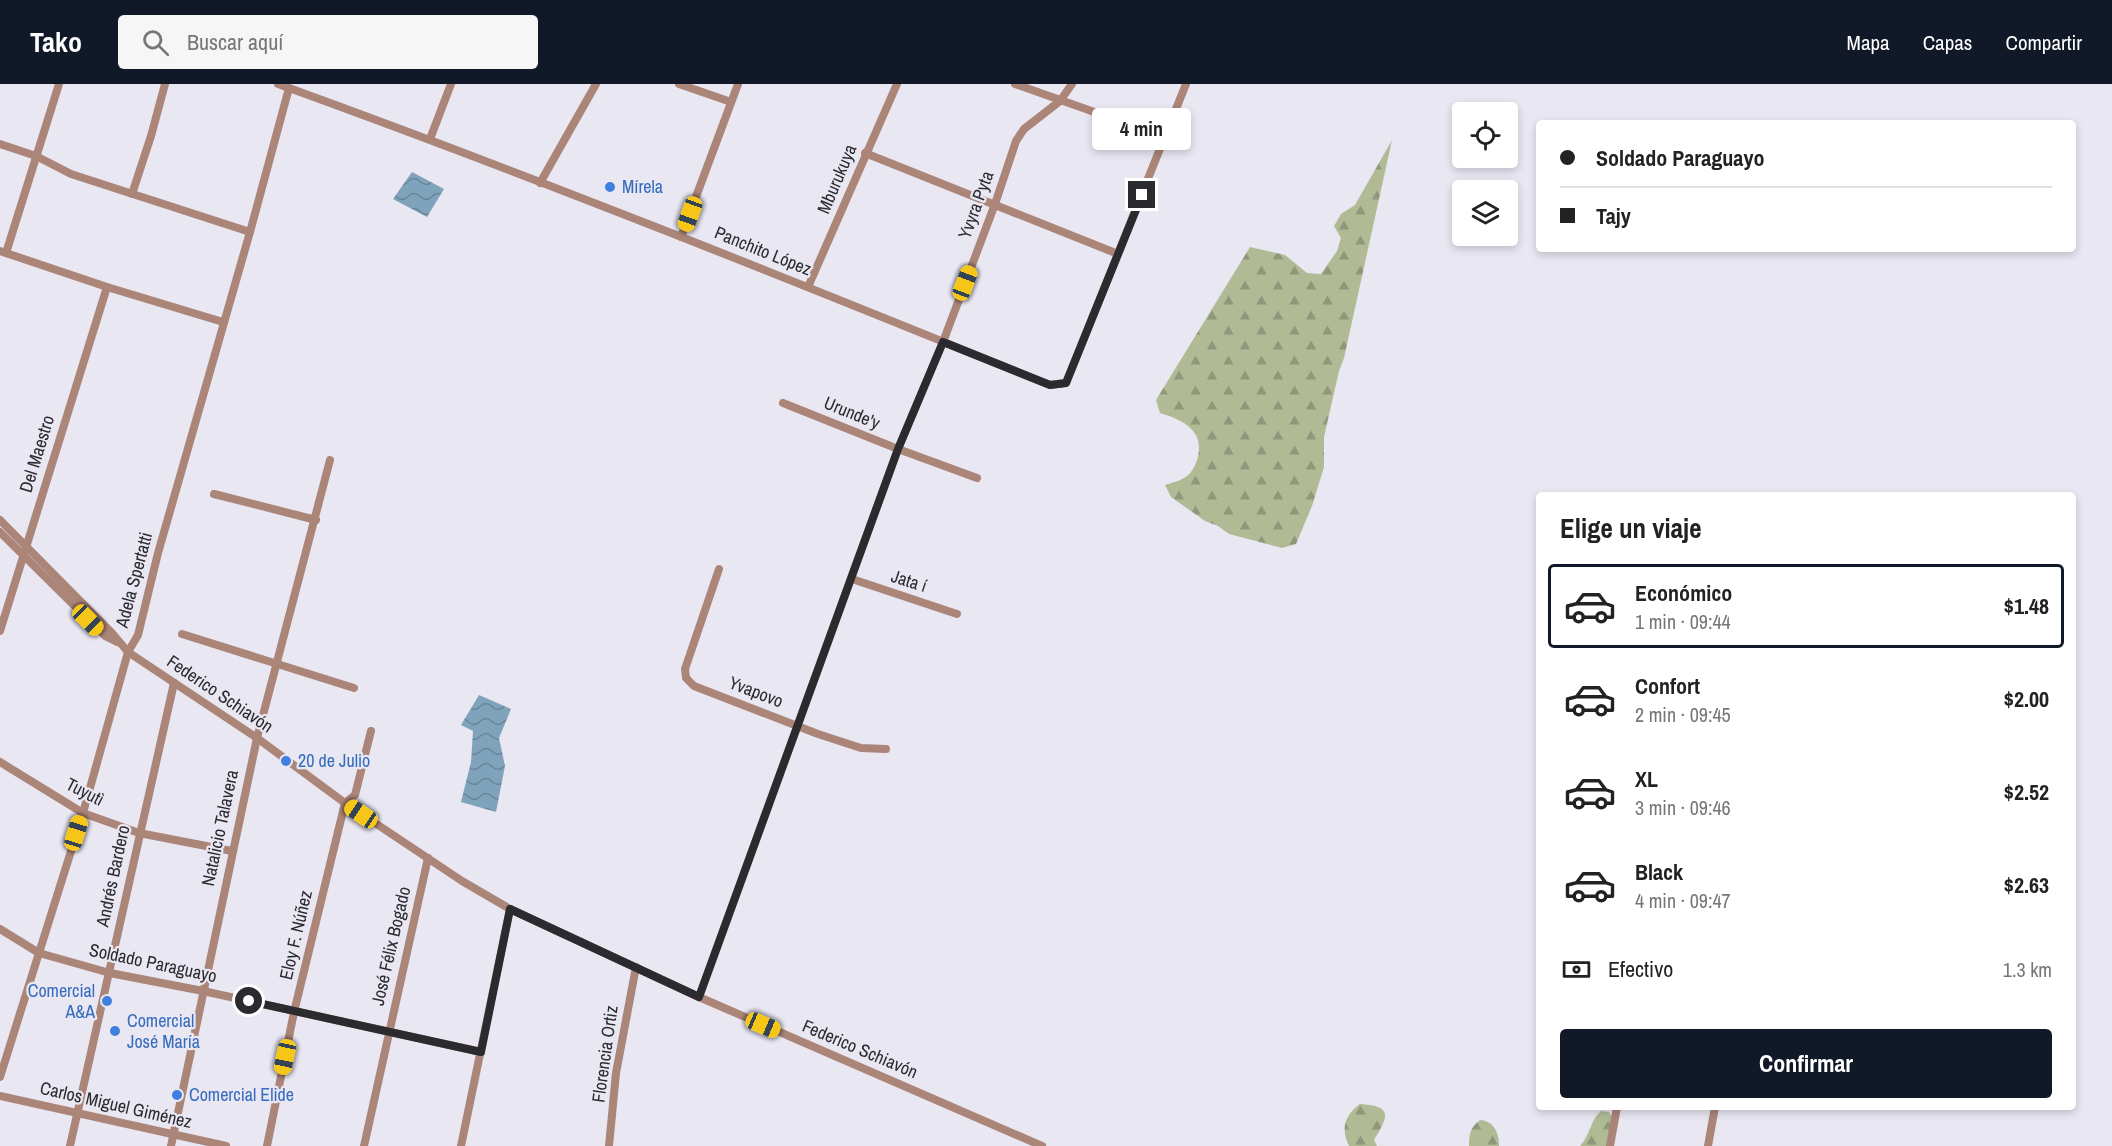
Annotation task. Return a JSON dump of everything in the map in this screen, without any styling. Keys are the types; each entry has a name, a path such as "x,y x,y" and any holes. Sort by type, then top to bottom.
{"street":[{"path":"59,84 3,252 107,287 223,322"},
{"path":"132,194 165,84"},
{"name":"Panchito López","path":"278,84 430,139 808,287 1050,385 1066,383 1118,254"},
{"path":"430,139 451,84"},
{"path":"540,183 596,84"},
{"path":"679,84 730,102"},
{"path":"681,237 738,84"},
{"name":"Mburukuya","path":"808,287 897,84"},
{"path":"1015,84 1165,137"},
{"name":"Yvyra Pyta","path":"699,997 898,449 943,342 1016,141 1024,129 1060,101 1072,84"},
{"path":"866,153 1118,254 1186,84"},
{"name":"Adela Spertatti","path":"0,1077 83,813 128,652 138,635 158,553 289,88"},
{"path":"0,144 36,156 71,174 250,232"},
{"name":"Del Maestro","path":"0,630 107,287"},
{"name":"Urunde'y","path":"783,403 977,478"},
{"name":"Natalicio Talavera","path":"171,1146 257,738 330,460"},
{"path":"214,494 315,520"},
{"name":"Federico Schiavón","path":"0,520 128,652 257,738 345,803 462,881 510,909 699,997 1042,1146"},
{"name":"Federico Schiavón","path":"0,532 105,636 118,642"},
{"name":"Yvapovo","path":"719,569 685,669 686,678 694,686 861,748 886,749"},
{"name":"Jata í","path":"852,579 957,614"},
{"path":"182,634 354,688"},
{"name":"Andrés Bardero","path":"70,1146 174,683"},
{"name":"Eloy F. Núñez","path":"267,1146 294,1012 345,803 355,795 371,731"},
{"name":"Tuyutì","path":"0,762 83,813 139,833 232,851"},
{"name":"José Félix Bogado","path":"364,1146 428,858"},
{"path":"461,1146 510,909"},
{"name":"Soldado Paraguayo","path":"0,929 39,953 110,973 481,1052"},
{"name":"Florencia Ortiz","path":"609,1146 616,1073 636,967"},
{"name":"Carlos Miguel Giménez","path":"0,1096 226,1146"},
{"path":"1610,1146 1616,1110"},
{"path":"1708,1146 1714,1110"}],"green space":[{"path":"1392,140 1344,358 1324,437 1324,467 1312,506 1296,544 1282,548 1229,534 1205,521 1171,497 1165,485 1189,475 1198,457 1199,446 1196,435 1190,428 1160,413 1156,400 1250,247 1285,255 1307,273 1321,274 1337,251 1341,238 1334,226 1341,214 1355,205"},
{"path":"1360,1104 1378,1107 1385,1114 1385,1119 1374,1140 1377,1146 1349,1146 1345,1134 1347,1118"},
{"path":"1601,1111 1609,1112 1614,1121 1609,1146 1580,1146 1594,1119"},
{"path":"1480,1120 1495,1128 1499,1146 1469,1146 1471,1132"}],"water":[{"path":"412,172 444,189 427,217 393,199"},
{"path":"479,695 511,709 499,738 505,766 496,812 461,802 471,762 473,731 461,725"}],"place":[{"name":"Mírela","path":"610,187"},
{"name":"20 de Julio","path":"286,761"},
{"name":"Comercial A&A","path":"107,1001"},
{"name":"Comercial José María","path":"115,1031"},
{"name":"Comercial Elide","path":"177,1095"}],"route":[{"path":"249,1001 481,1052 510,909 699,997 898,449 943,342 1050,385 1066,383 1142,195"}]}
